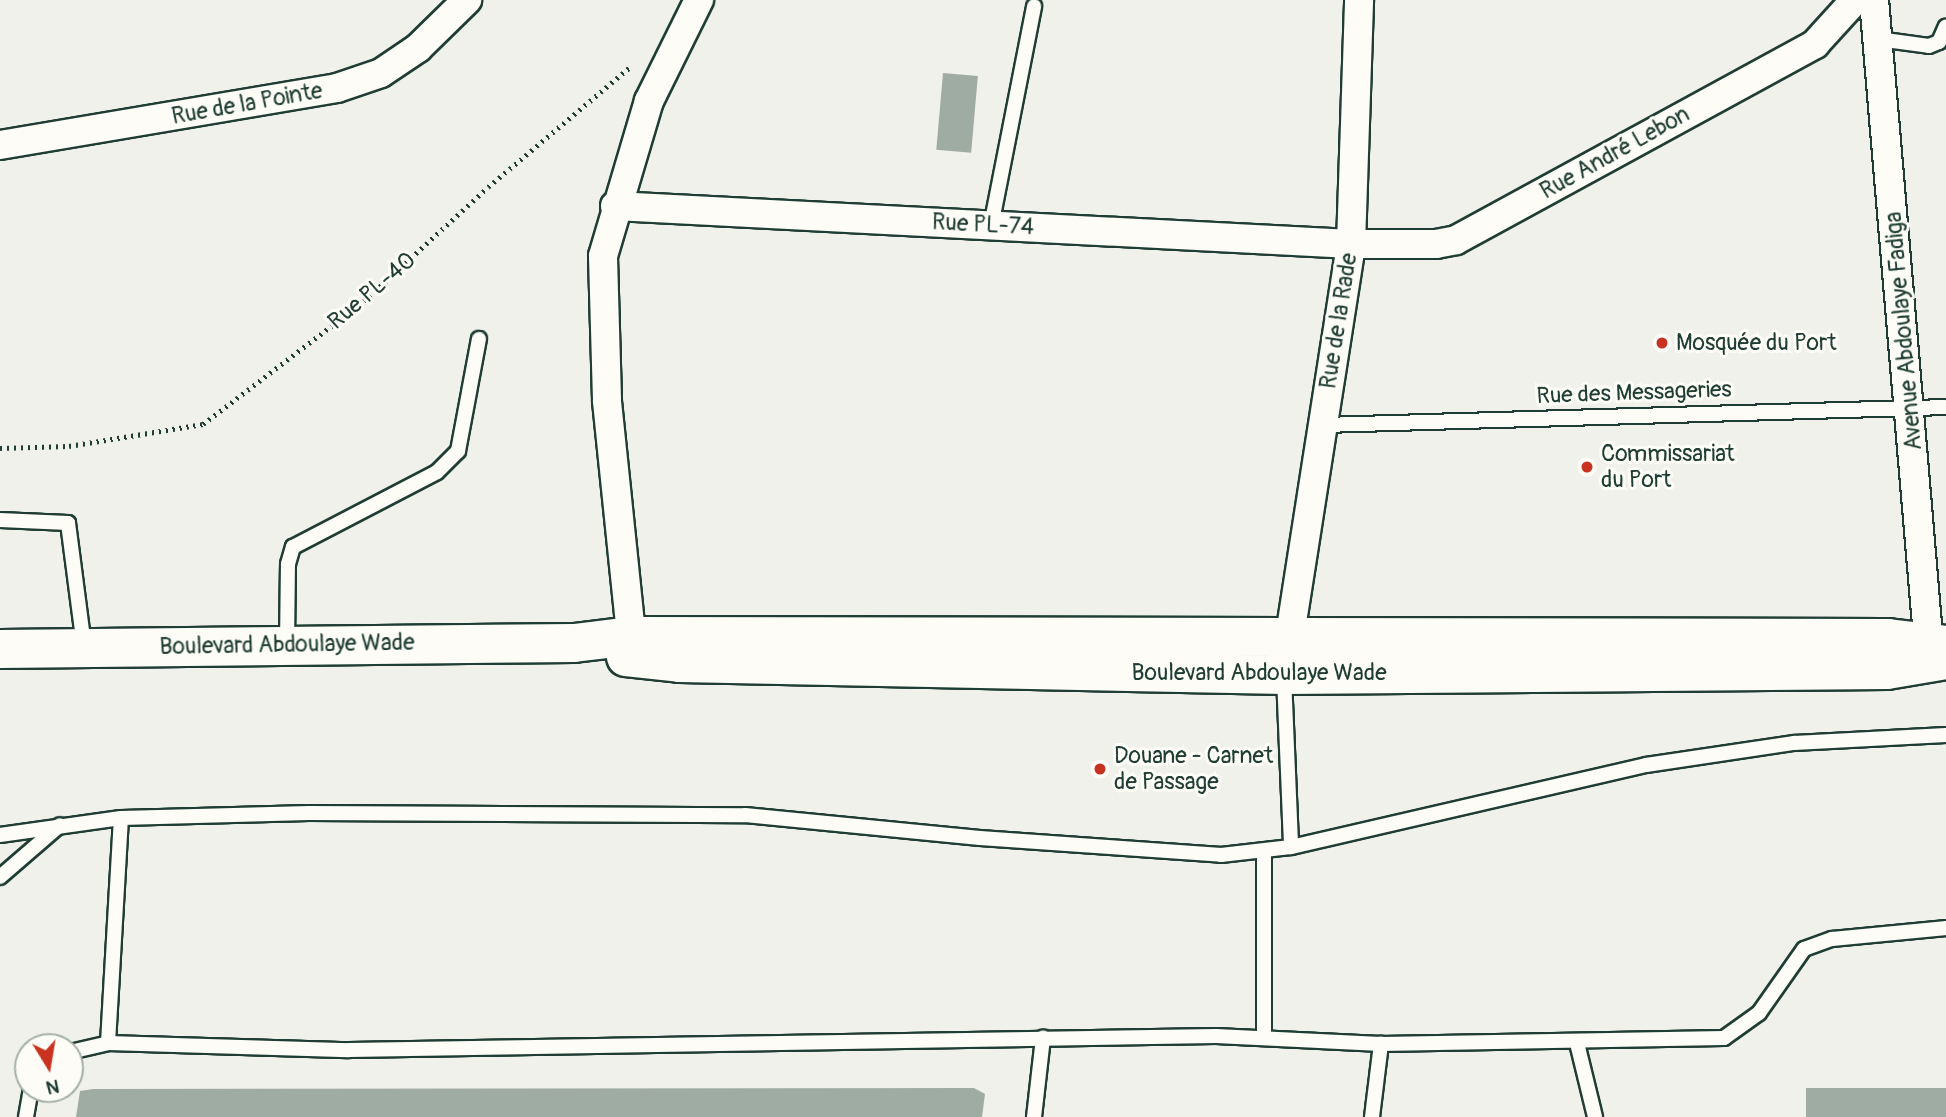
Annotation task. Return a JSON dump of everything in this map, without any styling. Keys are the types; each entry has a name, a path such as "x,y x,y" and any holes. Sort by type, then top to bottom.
{"street":[{"name":"Rue de la Pointe","path":"0,145 337,88 390,67 418,48 467,0"},
{"path":"632,648 613,475 601,306 603,256 615,206 649,101 699,0"},
{"name":"Rue de la Rade","path":"1287,657 1350,244 1359,0"},
{"name":"Rue André Lebon","path":"1350,244 1456,240 1815,44 1855,0"},
{"name":"Avenue Abdoulaye Fadiga","path":"1874,0 1911,406 1938,653"},
{"name":"Rue PL-74","path":"615,206 1350,244"},
{"name":"Boulevard Abdoulaye Wade","path":"0,649 574,643 632,648 1287,657 1888,638 1938,653"}],"lane":[{"path":"991,226 1034,6"},
{"path":"1878,39 1929,46 1939,42 1946,26"},
{"path":"287,645 288,564 293,547 437,472 458,451 479,339"},
{"name":"Rue des Messageries","path":"1322,425 1911,406 1946,408"},
{"path":"0,520 68,523 84,648"},
{"path":"1287,657 1291,847"},
{"path":"0,835 121,818 309,813 745,815 1149,852 1264,852 1646,765 1794,743 1946,735"},
{"path":"108,1043 121,818"},
{"path":"0,877 60,825"},
{"path":"1264,852 1264,1038"},
{"path":"84,1049 108,1043 349,1049 1043,1038 1264,1038 1381,1044 1577,1043 1724,1038 1759,1013 1804,949 1832,939 1946,929"},
{"path":"1034,1117 1043,1038"},
{"path":"1577,1043 1595,1117"},
{"path":"1372,1117 1381,1044"}],"path":[{"name":"Rue PL-40","path":"0,448 69,446 203,424 365,301 488,187 638,61"}],"shaded area":[{"path":"943,73 978,76 971,153 936,150"},
{"path":"974,1088 985,1094 982,1117 76,1117 78,1103 84,1103 84,1090"},
{"path":"1806,1088 1946,1088 1946,1117 1806,1117"}],"place":[{"name":"Mosquée du Port","path":"1662,343"},
{"name":"Commissariat du Port","path":"1587,467"},
{"name":"Douane - Carnet de Passage","path":"1100,769"}]}
